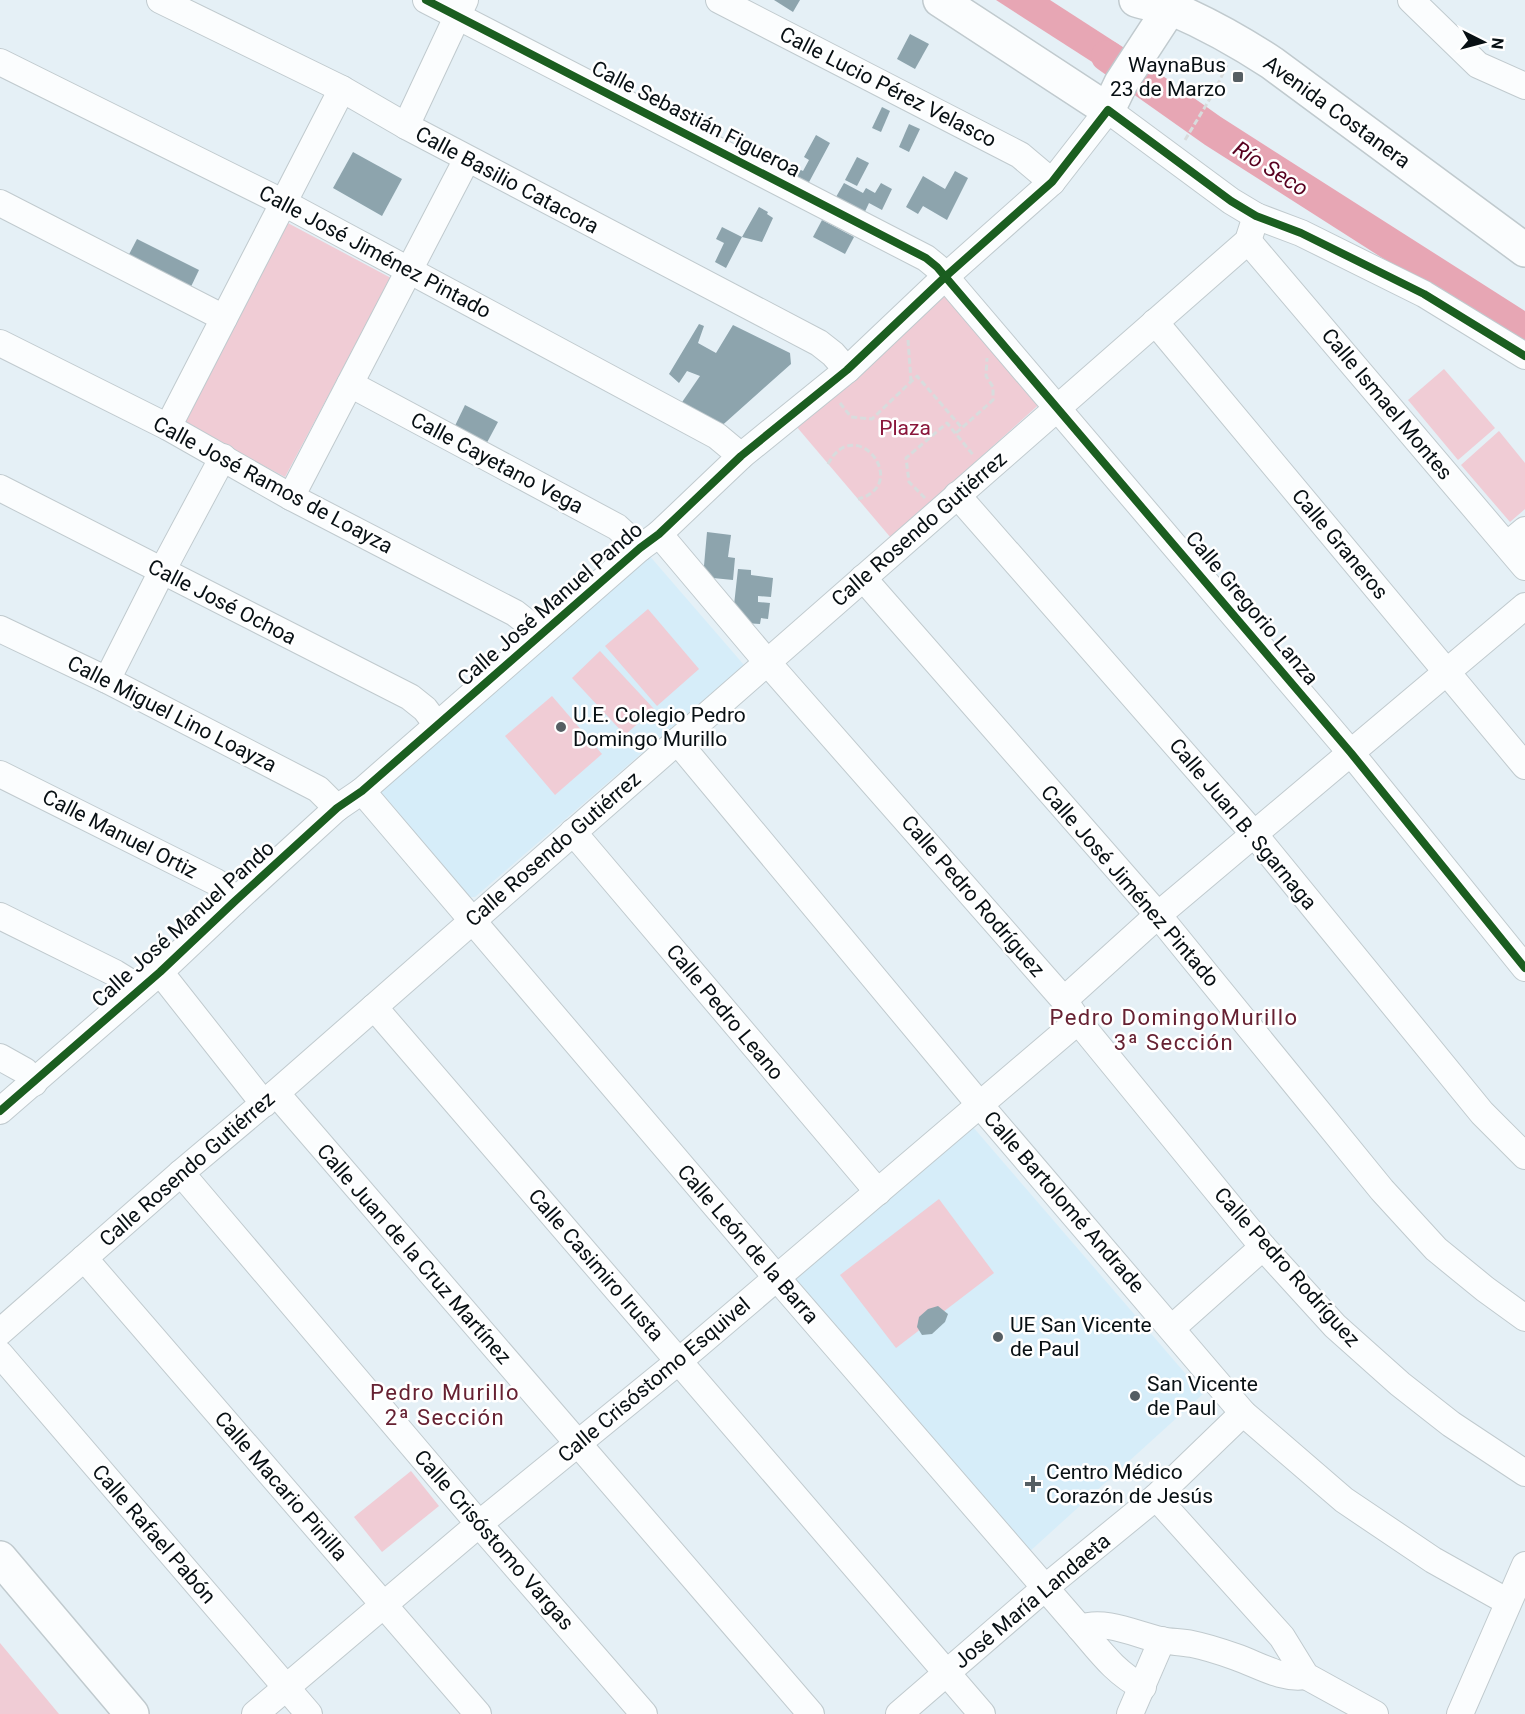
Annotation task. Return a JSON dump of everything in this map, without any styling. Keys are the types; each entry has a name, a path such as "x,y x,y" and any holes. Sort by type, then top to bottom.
{"main road":[{"path":"940,0 1114,97"},
{"name":"Avenida Costanera","path":"1136,0 1173,4 1238,41 1272,63 1525,250"},
{"name":"Calle José Manuel Pando","path":"1114,97 1173,4"},
{"path":"0,1558 132,1714"}],"street":[{"name":"Calle Basilio Catacora","path":"159,0 342,89 467,159 819,343 847,370"},
{"name":"Calle Sebastián Figueroa","path":"426,0 461,8 926,258 945,277"},
{"name":"Calle Lucio Pérez Velasco","path":"719,0 1020,156 1053,182"},
{"path":"1411,0 1478,65 1525,86"},
{"path":"406,126 461,8"},
{"name":"Calle José Jiménez Pintado","path":"0,62 284,203 717,436 741,456"},
{"path":"168,427 342,89"},
{"path":"1114,97 1231,201 1256,216 1301,233 1424,294 1525,356"},
{"name":"Calle José Manuel Pando","path":"0,1111 160,972 338,808 362,791 649,541 741,456 847,370 945,277 1053,182 1114,97"},
{"path":"291,497 467,159"},
{"path":"0,203 224,318"},
{"path":"1248,241 1256,216"},
{"name":"Calle Rosendo Gutiérrez","path":"0,1332 181,1173 270,1099 1248,241"},
{"name":"Calle Ismael Montes","path":"1248,241 1516,537 1525,567"},
{"name":"Calle Gregorio Lanza","path":"945,277 1351,753 1525,968"},
{"name":"Calle Graneros","path":"1155,322 1525,766"},
{"name":"Calle José Ramos de Loayza","path":"0,343 168,427 291,497 515,613 529,624 538,637"},
{"name":"Calle Cayetano Vega","path":"350,384 617,527 649,541"},
{"path":"107,680 223,457"},
{"name":"Calle José Ochoa","path":"0,488 410,697 425,709 437,725"},
{"name":"Calle Juan B. Sgarnaga","path":"957,495 1254,834 1482,1113 1525,1156"},
{"name":"Calle Pedro Rodríguez","path":"649,541 767,662 1064,1000 1078,1021 1263,1246 1335,1326 1400,1384 1451,1424 1525,1473"},
{"name":"Calle José Jiménez Pintado","path":"863,578 1158,915 1382,1190 1436,1249 1485,1289 1525,1317"},
{"path":"1064,1000 1158,915 1525,606"},
{"name":"Calle Miguel Lino Loayza","path":"0,629 107,680 318,789 338,808"},
{"name":"Calle Bartolomé Andrade","path":"677,741 980,1105 1243,1413 1344,1500 1433,1560 1508,1602"},
{"name":"Calle Manuel Ortiz","path":"0,774 216,882 234,902"},
{"name":"Calle León de la Barra","path":"362,791 777,1278 1080,1628 1118,1671 1143,1687"},
{"name":"Calle Pedro Leano","path":"573,832 878,1192"},
{"path":"0,916 115,973 128,981 137,991"},
{"name":"Calle Juan de la Cruz Martínez","path":"160,972 270,1099 578,1444 811,1714"},
{"name":"Calle Casimiro Irusta","path":"374,1007 982,1714"},
{"name":"Calle Crisóstomo Esquivel","path":"255,1714 479,1524 679,1361 1078,1021"},
{"path":"0,1057 25,1071 34,1083"},
{"name":"Calle Crisóstomo Vargas","path":"181,1173 479,1524 644,1714"},
{"path":"1172,1328 1263,1246"},
{"name":"Calle Macario Pinilla","path":"84,1258 478,1714"},
{"name":"Calle Rafael Pabón","path":"0,1354 309,1714"},
{"name":"José María Landaeta","path":"899,1714 1046,1587 1155,1497 1243,1413"},
{"path":"1155,1497 1282,1637 1306,1676 1375,1714"},
{"path":"1460,1714 1525,1565"},
{"path":"1080,1628 1089,1625 1107,1626 1162,1640 1195,1645 1295,1678 1306,1676"},
{"path":"1130,1714 1162,1640"}],"path":[{"path":"1194,126 1214,92 1238,41"},
{"path":"908,340 911,381"},
{"path":"956,433 993,400 993,387 986,376 987,357"},
{"path":"839,402 851,417 872,419 917,376 962,428"},
{"path":"930,504 909,482 906,458 948,423 978,461"},
{"path":"828,464 832,456 848,446 857,446 873,454 880,469 880,478 872,493 858,499"}],"shaded area":[{"path":"996,0 1050,0 1129,51 1114,76"},
{"name":"U.E. Colegio Pedro Domingo Murillo","path":"648,554 744,665 475,897 466,897 382,805 381,790"},
{"name":"UE San Vicente de Paul","path":"973,1127 1203,1394 1028,1553 793,1279"}],"green space":[{"path":"286,222 391,278 285,477 181,422"},
{"name":"Plaza","path":"948,293 1044,400 891,538 796,426"},
{"path":"1444,369 1495,428 1458,460 1408,400"},
{"path":"1499,431 1525,463 1525,509 1510,522 1461,465"},
{"path":"648,609 699,669 657,706 605,646"},
{"path":"600,651 654,709 625,735 572,678"},
{"path":"552,696 602,754 555,795 505,736"},
{"path":"939,1199 994,1273 896,1348 840,1275"},
{"path":"411,1471 439,1506 382,1552 354,1517"},
{"path":"0,1643 59,1714 0,1714"}],"building":[{"path":"774,0 800,0 793,12"},
{"path":"910,34 929,44 915,69 897,59"},
{"path":"882,107 890,111 881,132 872,128"},
{"path":"909,124 920,129 909,152 899,147"},
{"path":"816,135 830,143 808,184 795,177 799,169 803,171 809,160 804,157"},
{"path":"353,152 402,179 382,216 333,188"},
{"path":"857,157 869,163 857,186 845,180"},
{"path":"955,171 968,178 947,220 923,206 918,214 906,207 923,176 945,189"},
{"path":"844,183 863,193 866,188 875,193 881,183 892,189 882,210 869,203 861,220 832,204"},
{"path":"759,207 773,218 762,242 742,237"},
{"path":"822,220 854,237 845,254 813,237"},
{"path":"722,227 742,237 726,268 715,262 724,243 716,239"},
{"path":"137,239 199,270 187,295 124,264"},
{"path":"699,324 704,326 698,343 716,353 733,325 790,353 791,364 717,430 678,408 700,376 687,371 679,383 669,374"},
{"path":"465,405 498,422 483,450 451,434"},
{"path":"707,532 731,535 728,557 735,558 733,580 703,577"},
{"path":"738,569 751,570 751,575 773,578 771,597 758,596 758,602 770,603 768,619 761,618 760,624 744,623 745,615 733,614"},
{"path":"938,1306 948,1314 945,1322 932,1334 922,1335 917,1327 919,1317 928,1309"}],"waterway":[{"name":"Río Seco","path":"1107,56 1213,131 1525,330"}],"cycle path":[{"path":"426,0 926,258 937,267 1351,753 1525,968"},
{"path":"0,1111 160,972 337,808 362,791 640,548 659,534 741,456 847,370 945,277 1052,182 1108,110 1231,201 1256,216 1301,233 1424,294 1525,356"}],"place":[{"name":"WaynaBus 23 de Marzo","path":"1238,77"},
{"name":"U.E. Colegio Pedro Domingo Murillo","path":"561,727"},
{"name":"UE San Vicente de Paul","path":"998,1337"},
{"name":"San Vicente de Paul","path":"1135,1396"},
{"name":"Centro Médico Corazón de Jesús","path":"1033,1484"}],"district":[{"name":"Pedro DomingoMurillo 3ª Sección","path":"1174,1030"},
{"name":"Pedro Murillo 2ª Sección","path":"445,1404"}]}
